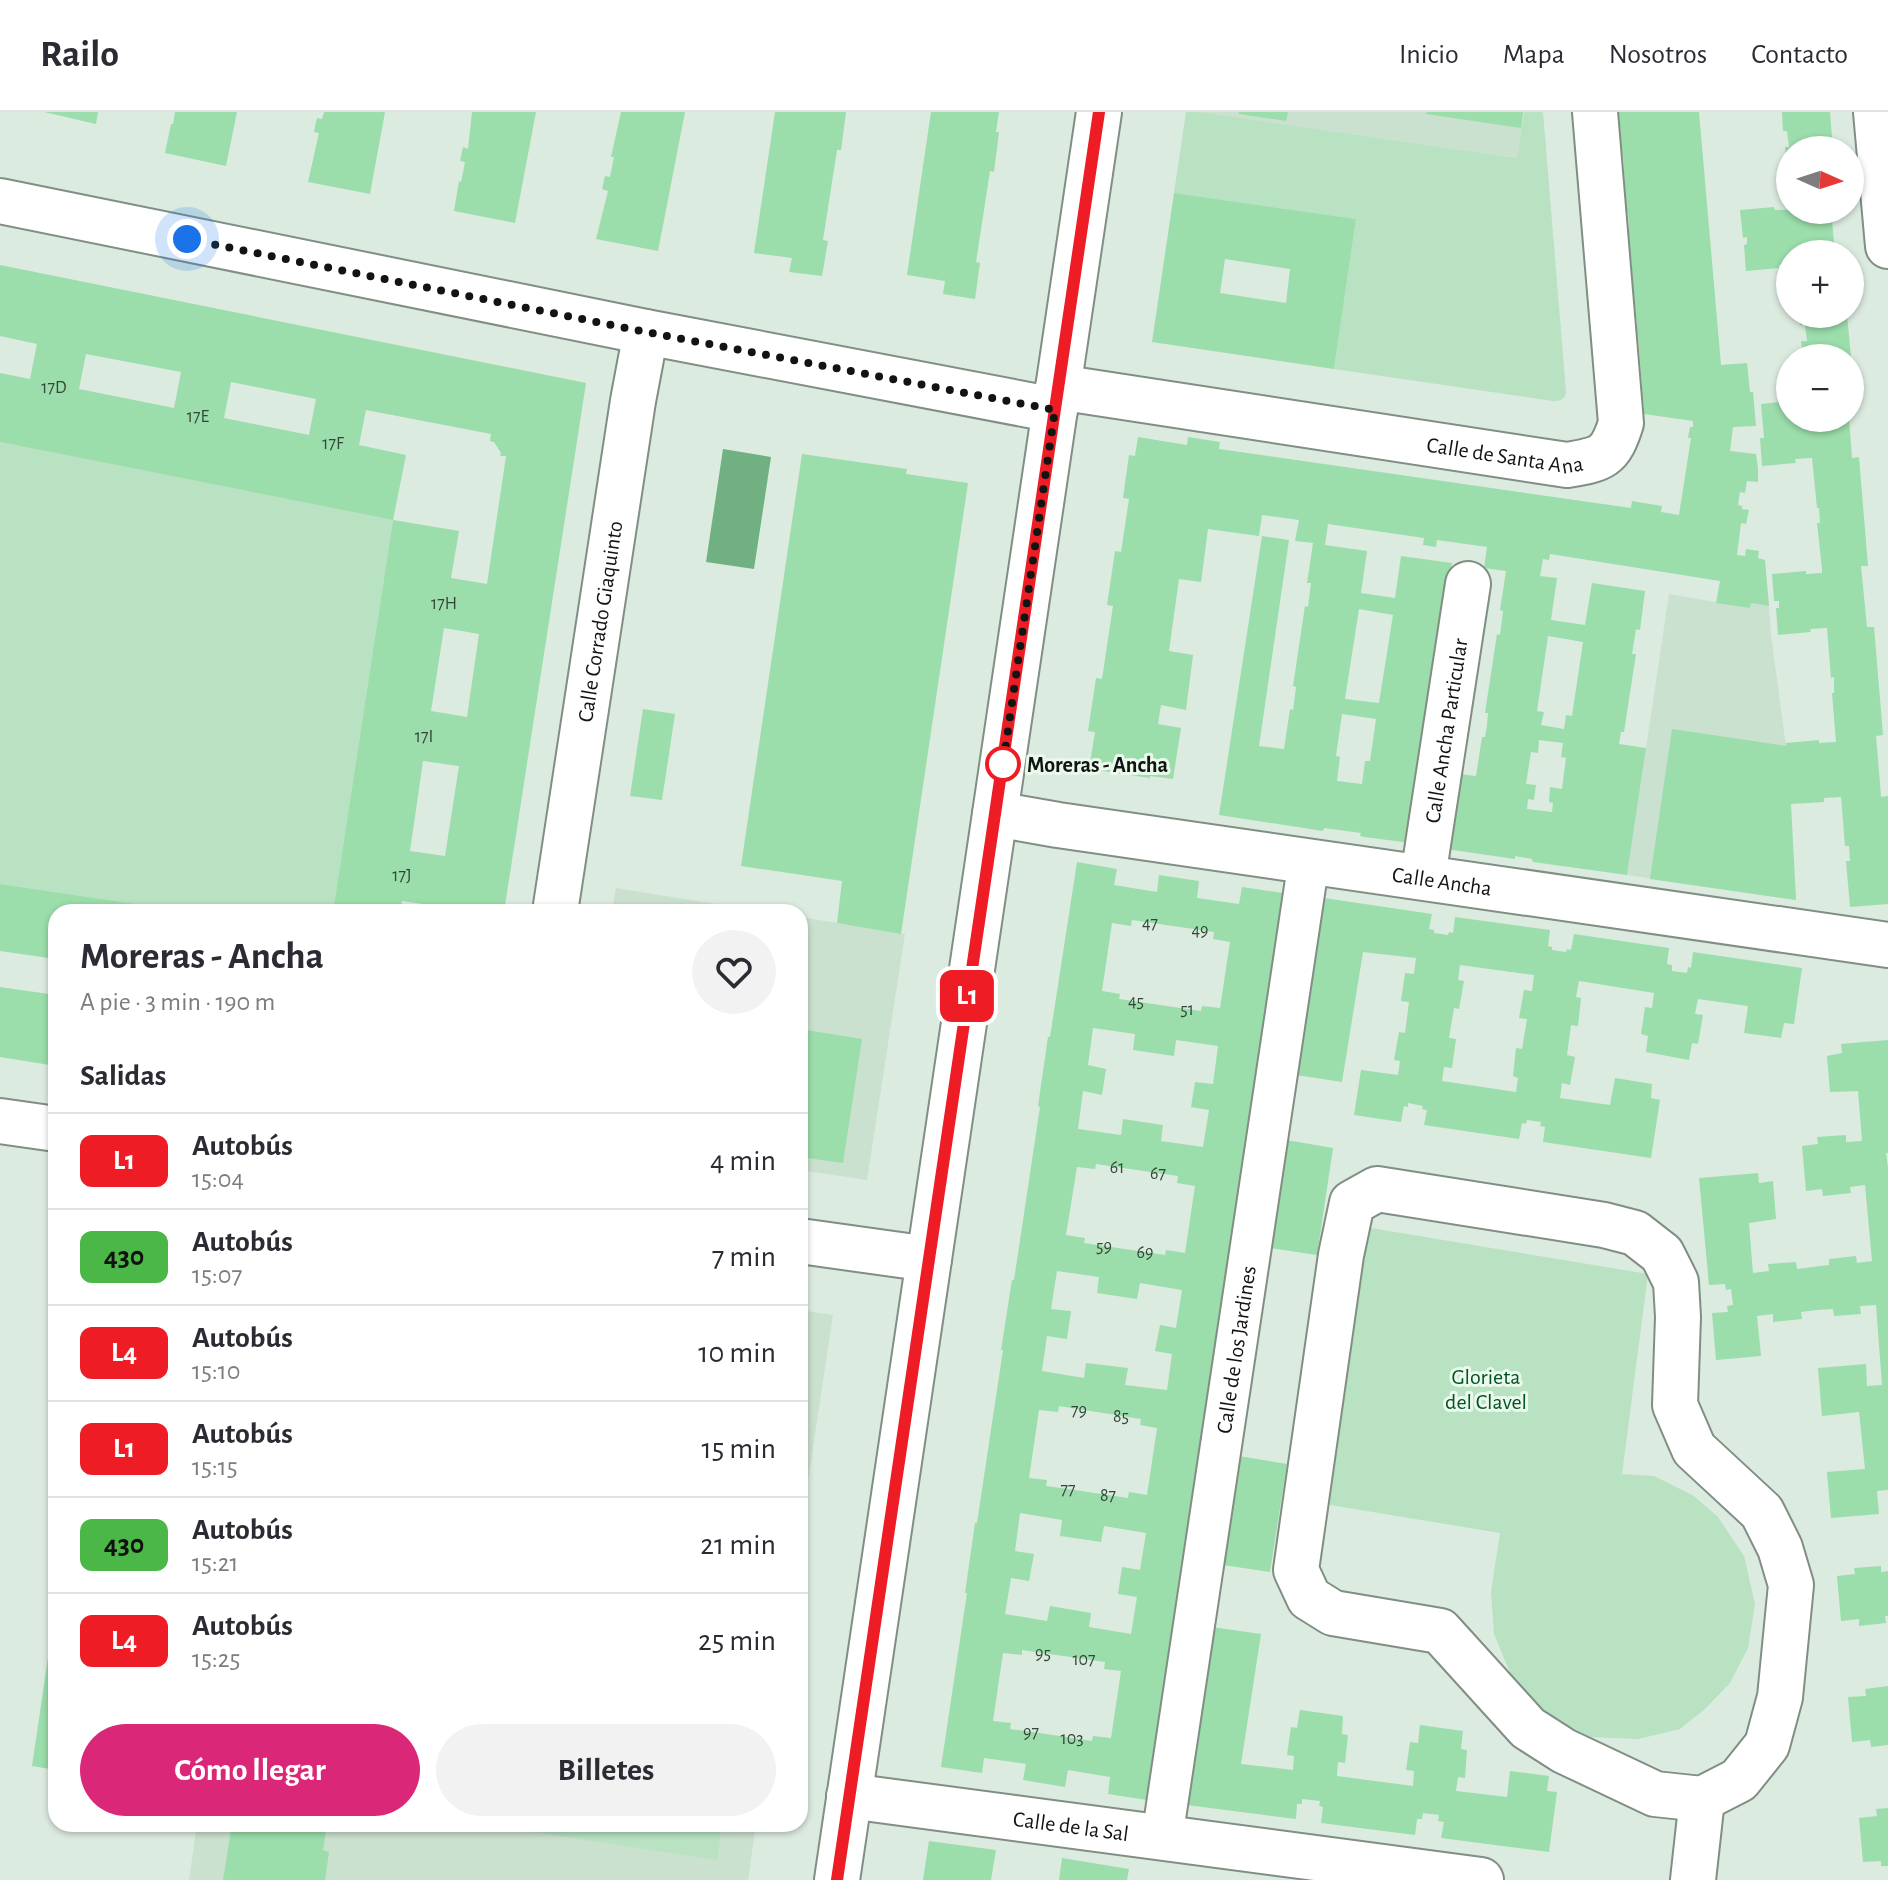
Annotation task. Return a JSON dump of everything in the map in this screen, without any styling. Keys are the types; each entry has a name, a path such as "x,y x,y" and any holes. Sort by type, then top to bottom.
{"street":[{"path":"837,1880 1099,112"},
{"name":"Calle de Santa Ana","path":"0,201 646,332 1057,399 1567,465 1598,460 1614,444 1621,423 1595,112"},
{"path":"1876,112 1888,246"},
{"name":"Calle Corrado Giaquinto","path":"556,904 646,332"},
{"name":"Calle Ancha Particular","path":"1423,877 1468,584"},
{"name":"Calle Ancha","path":"995,814 1888,945"},
{"name":"Calle de los Jardines","path":"1162,1838 1309,860"},
{"path":"0,1121 48,1128"},
{"path":"1377,1189 1604,1225 1635,1233 1662,1254 1676,1282 1675,1405 1694,1449 1762,1512 1780,1548 1791,1585 1780,1697 1767,1745 1739,1780 1702,1799 1655,1794 1564,1751 1528,1728 1440,1631 1333,1613 1309,1598 1296,1570 1341,1255 1352,1203 1377,1189"},
{"path":"808,1242 929,1259"},
{"name":"Calle de la Sal","path":"849,1796 1162,1838 1293,1868 1481,1880"},
{"path":"1693,1880 1702,1799"}],"shaded area":[{"path":"1200,112 1524,112 1517,158"},
{"path":"723,449 771,457 754,569 706,562"},
{"path":"1669,594 1750,608 1751,603 1769,606 1786,746 1796,900 1627,875"},
{"path":"616,888 716,904 613,904"},
{"path":"808,918 905,934 867,1180 808,1171"},
{"path":"808,1311 833,1315 808,1481"},
{"path":"196,1832 755,1832 748,1880 189,1880"}],"green space":[{"path":"1186,112 1517,158 1524,112 1543,112 1565,397 1553,401 1334,369 1356,219 1174,193"},
{"path":"0,442 393,520 334,904 134,904 0,884"},
{"name":"Glorieta del Clavel","path":"1365,1227 1648,1274 1622,1474 1654,1476 1694,1496 1718,1517 1744,1556 1755,1604 1748,1648 1730,1683 1680,1729 1638,1739 1591,1737 1547,1715 1514,1682 1494,1634 1491,1592 1500,1533 1324,1504"},
{"path":"533,1832 721,1832 717,1860"}],"building":[{"path":"44,112 98,112 96,124"},
{"path":"175,112 237,112 226,166 165,153"},
{"path":"324,112 385,112 370,194 308,182 319,133 314,132 316,122 317,118 322,119"},
{"path":"472,112 536,112 515,223 454,211 465,162 460,161 463,147 468,149"},
{"path":"621,112 685,112 658,251 596,239 608,191 602,189 605,176 610,177"},
{"path":"775,112 846,112 823,240 828,241 822,276 789,272 792,258 754,253"},
{"path":"931,112 999,112 994,172 990,171 976,262 980,263 975,299 943,294 945,281 907,275"},
{"path":"1239,112 1288,112 1286,121"},
{"path":"1427,112 1523,112 1521,128"},
{"path":"1619,112 1699,112 1721,365 1747,363 1756,426 1733,427 1730,451 1756,454 1758,468 1758,482 1747,481 1745,493 1740,492 1738,505 1749,510 1746,524 1741,523 1737,555 1745,556 1746,549 1759,551 1758,558 1765,560 1769,606 1751,603 1750,608 1716,603 1720,581 1550,554 1549,560 1543,559 1540,576 1557,578 1551,620 1585,625 1592,583 1645,591 1640,630 1636,629 1632,654 1636,654 1624,732 1621,732 1619,744 1646,748 1627,875 1533,862 1532,859 1515,856 1515,859 1439,848 1449,773 1476,776 1487,725 1488,713 1485,713 1497,634 1500,635 1506,571 1484,568 1487,547 1437,540 1436,547 1423,545 1424,538 1328,524 1325,545 1367,551 1361,593 1395,598 1401,556 1452,563 1411,843 1364,837 1360,836 1361,833 1324,828 1323,831 1219,815 1262,536 1289,540 1259,746 1284,749 1290,709 1293,710 1296,687 1293,686 1311,583 1307,583 1313,543 1295,541 1299,520 1262,515 1259,536 1208,529 1201,582 1179,579 1169,651 1193,655 1186,710 1161,705 1158,724 1181,728 1173,779 1089,769 1095,732 1088,731 1096,678 1102,679 1113,606 1107,605 1115,551 1121,552 1129,499 1123,498 1129,455 1135,456 1138,437 1187,445 1188,437 1220,442 1219,449 1631,508 1632,501 1662,506 1661,512 1679,515 1691,438 1688,438 1693,421 1644,414 1639,385 1642,385 1638,336 1635,337 1634,325 1637,325 1626,228 1629,228 1628,213 1625,214","holes":["1359,609 1393,615 1379,703 1345,699","1548,636 1583,642 1572,716 1566,715 1564,729 1541,725 1544,712 1537,711","1342,714 1376,719 1370,761 1365,761 1362,784 1337,781 1340,757 1336,756","1539,740 1563,743 1561,757 1566,758 1562,789 1550,787 1552,812 1527,809 1528,799 1534,800 1536,785 1526,784 1531,752 1538,753"]},
{"path":"1782,112 1830,112 1832,136 1788,136 1787,131 1783,131"},
{"path":"1174,193 1356,219 1334,369 1152,342","holes":["1225,259 1290,269 1286,303 1220,293"]},
{"path":"1774,207 1776,224 1832,224 1834,240 1776,240 1776,268 1746,271 1744,245 1747,244 1747,237 1743,238 1740,210"},
{"path":"0,265 586,383 505,904 402,901 401,904 334,904 393,520 0,442 0,373 30,379 37,344 0,336","holes":["86,354 181,372 174,408 79,389","231,382 316,399 309,435 224,418","366,410 491,434 490,441 494,442 500,456 506,456 487,584 451,578 459,531 393,520 406,455 359,445","444,628 479,634 467,717 431,711","423,761 459,766 445,856 410,851"]},
{"path":"1805,328 1848,328 1850,344 1801,344 1801,341 1807,341"},
{"path":"1776,402 1776,432 1850,432 1852,458 1859,457 1868,566 1861,566 1867,627 1874,627 1883,735 1876,736 1881,797 1888,796 1888,904 1850,907 1846,861 1850,861 1849,846 1845,846 1841,797 1824,798 1824,802 1791,804 1796,900 1650,879 1672,729 1786,746 1786,743 1819,740 1819,743 1836,742 1832,693 1834,677 1831,678 1827,628 1778,635 1776,608 1779,608 1779,601 1774,601 1772,574 1822,573 1817,523 1820,523 1819,508 1812,458 1795,459 1796,463 1762,466 1760,438 1764,438 1761,404"},
{"path":"802,454 907,469 906,474 968,483 901,934 837,923 842,881 741,866"},
{"path":"643,709 675,714 662,800 630,796"},
{"path":"1077,862 1117,869 1114,885 1157,892 1159,875 1199,881 1197,898 1239,904 1242,887 1283,893 1249,1138 1246,1138 1147,1800 1108,1794 1110,1777 1068,1770 1065,1787 1023,1780 1026,1764 984,1758 982,1773 941,1767 975,1523","holes":["1132,920 1214,932 1213,939 1230,942 1220,1008 1202,1006 1201,1011 1187,1009 1119,999 1120,994 1102,991 1112,923 1131,926","1093,1028 1135,1034 1133,1050 1174,1056 1176,1040 1218,1046 1213,1084 1195,1082 1191,1107 1209,1110 1203,1147 1161,1141 1163,1125 1123,1119 1121,1135 1078,1129 1083,1091 1102,1095 1106,1069 1088,1065","1096,1164 1178,1176 1177,1183 1195,1186 1185,1253 1166,1250 1165,1255 1084,1243 1085,1238 1066,1235 1077,1167 1095,1169","1057,1271 1099,1277 1097,1293 1137,1299 1140,1283 1182,1290 1176,1328 1160,1325 1155,1351 1172,1354 1167,1390 1125,1385 1128,1368 1086,1363 1084,1378 1042,1371 1047,1336 1067,1339 1071,1311 1051,1309","1059,1406 1141,1419 1140,1425 1157,1428 1147,1495 1129,1492 1128,1498 1046,1486 1047,1480 1029,1478 1039,1410 1058,1412","1020,1513 1062,1520 1060,1536 1101,1542 1104,1526 1146,1533 1140,1570 1122,1567 1118,1594 1137,1597 1131,1634 1089,1627 1091,1613 1050,1606 1047,1621 1005,1614 1011,1578 1029,1581 1034,1554 1015,1551","1022,1650 1105,1662 1104,1669 1121,1671 1111,1738 1093,1736 1092,1741 1010,1729 1011,1723 993,1721 1003,1653 1022,1655"]},
{"path":"0,884 135,904 48,904 48,958 0,951"},
{"path":"1324,898 1432,914 1429,929 1434,933 1453,933 1455,917 1550,930 1548,946 1552,950 1571,950 1574,934 1669,948 1667,964 1672,965 1672,971 1687,973 1688,967 1691,968 1693,952 1802,968 1794,1024 1784,1023 1781,1038 1744,1033 1748,1006 1698,999 1695,1014 1703,1015 1698,1044 1692,1043 1689,1060 1646,1052 1648,1036 1641,1034 1645,1007 1652,1008 1654,993 1579,981 1576,997 1581,998 1578,1026 1571,1025 1567,1055 1575,1057 1570,1085 1562,1083 1560,1098 1610,1105 1615,1078 1652,1084 1651,1098 1660,1100 1651,1158 1543,1142 1545,1127 1540,1126 1541,1122 1527,1120 1526,1124 1522,1123 1519,1139 1424,1125 1427,1110 1408,1103 1408,1107 1404,1106 1401,1122 1354,1115 1361,1070 1398,1075 1400,1061 1394,1060 1399,1032 1405,1033 1409,1002 1401,1001 1405,973 1414,974 1416,958 1363,952 1342,1082 1296,1075","holes":["1460,965 1534,975 1532,991 1524,990 1519,1018 1527,1019 1522,1049 1516,1048 1513,1076 1518,1078 1516,1092 1442,1081 1444,1067 1452,1068 1456,1039 1449,1038 1454,1008 1459,1009 1464,981 1458,980"]},
{"path":"0,987 48,994 48,1065 0,1057"},
{"path":"808,1030 862,1039 843,1163 808,1158"},
{"path":"1888,1040 1888,1490 1877,1491 1879,1514 1831,1518 1827,1472 1865,1469 1859,1412 1822,1416 1818,1368 1866,1364 1867,1386 1882,1385 1876,1305 1860,1306 1861,1314 1834,1316 1833,1309 1817,1310 1801,1312 1802,1319 1773,1322 1773,1314 1757,1316 1761,1356 1716,1360 1712,1313 1728,1312 1727,1306 1733,1305 1731,1289 1726,1290 1725,1284 1709,1285 1699,1178 1758,1173 1759,1183 1773,1181 1776,1219 1749,1223 1753,1273 1769,1271 1768,1264 1796,1262 1797,1269 1829,1265 1829,1259 1856,1256 1857,1263 1872,1261 1865,1185 1850,1187 1851,1193 1823,1196 1822,1189 1806,1191 1802,1146 1818,1144 1817,1137 1846,1135 1846,1142 1862,1141 1858,1091 1830,1092 1827,1056 1842,1053 1841,1044"},
{"path":"1286,1140 1333,1148 1317,1255 1270,1248"},
{"path":"1239,1456 1287,1464 1270,1572 1223,1565"},
{"path":"1881,1566 1881,1572 1888,1571 1886,1623 1859,1626 1859,1619 1841,1621 1837,1576 1855,1574 1854,1568"},
{"path":"1212,1627 1261,1634 1241,1764 1293,1770 1294,1756 1287,1755 1291,1727 1297,1728 1300,1710 1343,1716 1342,1734 1348,1735 1345,1763 1338,1762 1337,1776 1413,1786 1414,1771 1406,1770 1410,1742 1418,1743 1420,1725 1463,1731 1461,1749 1467,1750 1465,1778 1458,1777 1456,1791 1507,1797 1510,1771 1549,1776 1547,1791 1557,1792 1549,1852 1441,1838 1444,1822 1438,1821 1439,1815 1423,1813 1422,1819 1417,1819 1415,1835 1321,1823 1323,1807 1319,1806 1320,1801 1302,1799 1302,1804 1297,1804 1296,1819 1187,1805"},
{"path":"48,1658 48,1769 32,1766"},
{"path":"1888,1686 1888,1745 1871,1747 1870,1740 1852,1742 1848,1697 1866,1696 1865,1689"},
{"path":"1888,1808 1888,1866 1881,1866 1881,1861 1863,1862 1859,1818 1877,1816 1876,1809"},
{"path":"231,1832 326,1832 323,1850 329,1852 325,1880 223,1880"},
{"path":"929,1841 996,1850 991,1880 923,1880"},
{"path":"1062,1858 1129,1869 1127,1880 1059,1880"}],"bus line":[{"name":"L1","path":"837,1880 1099,112"}],"place":[{"name":"Moreras - Ancha","path":"1003,764"}],"route":[{"path":"187,239 646,332 1055,410 1003,764"}]}
